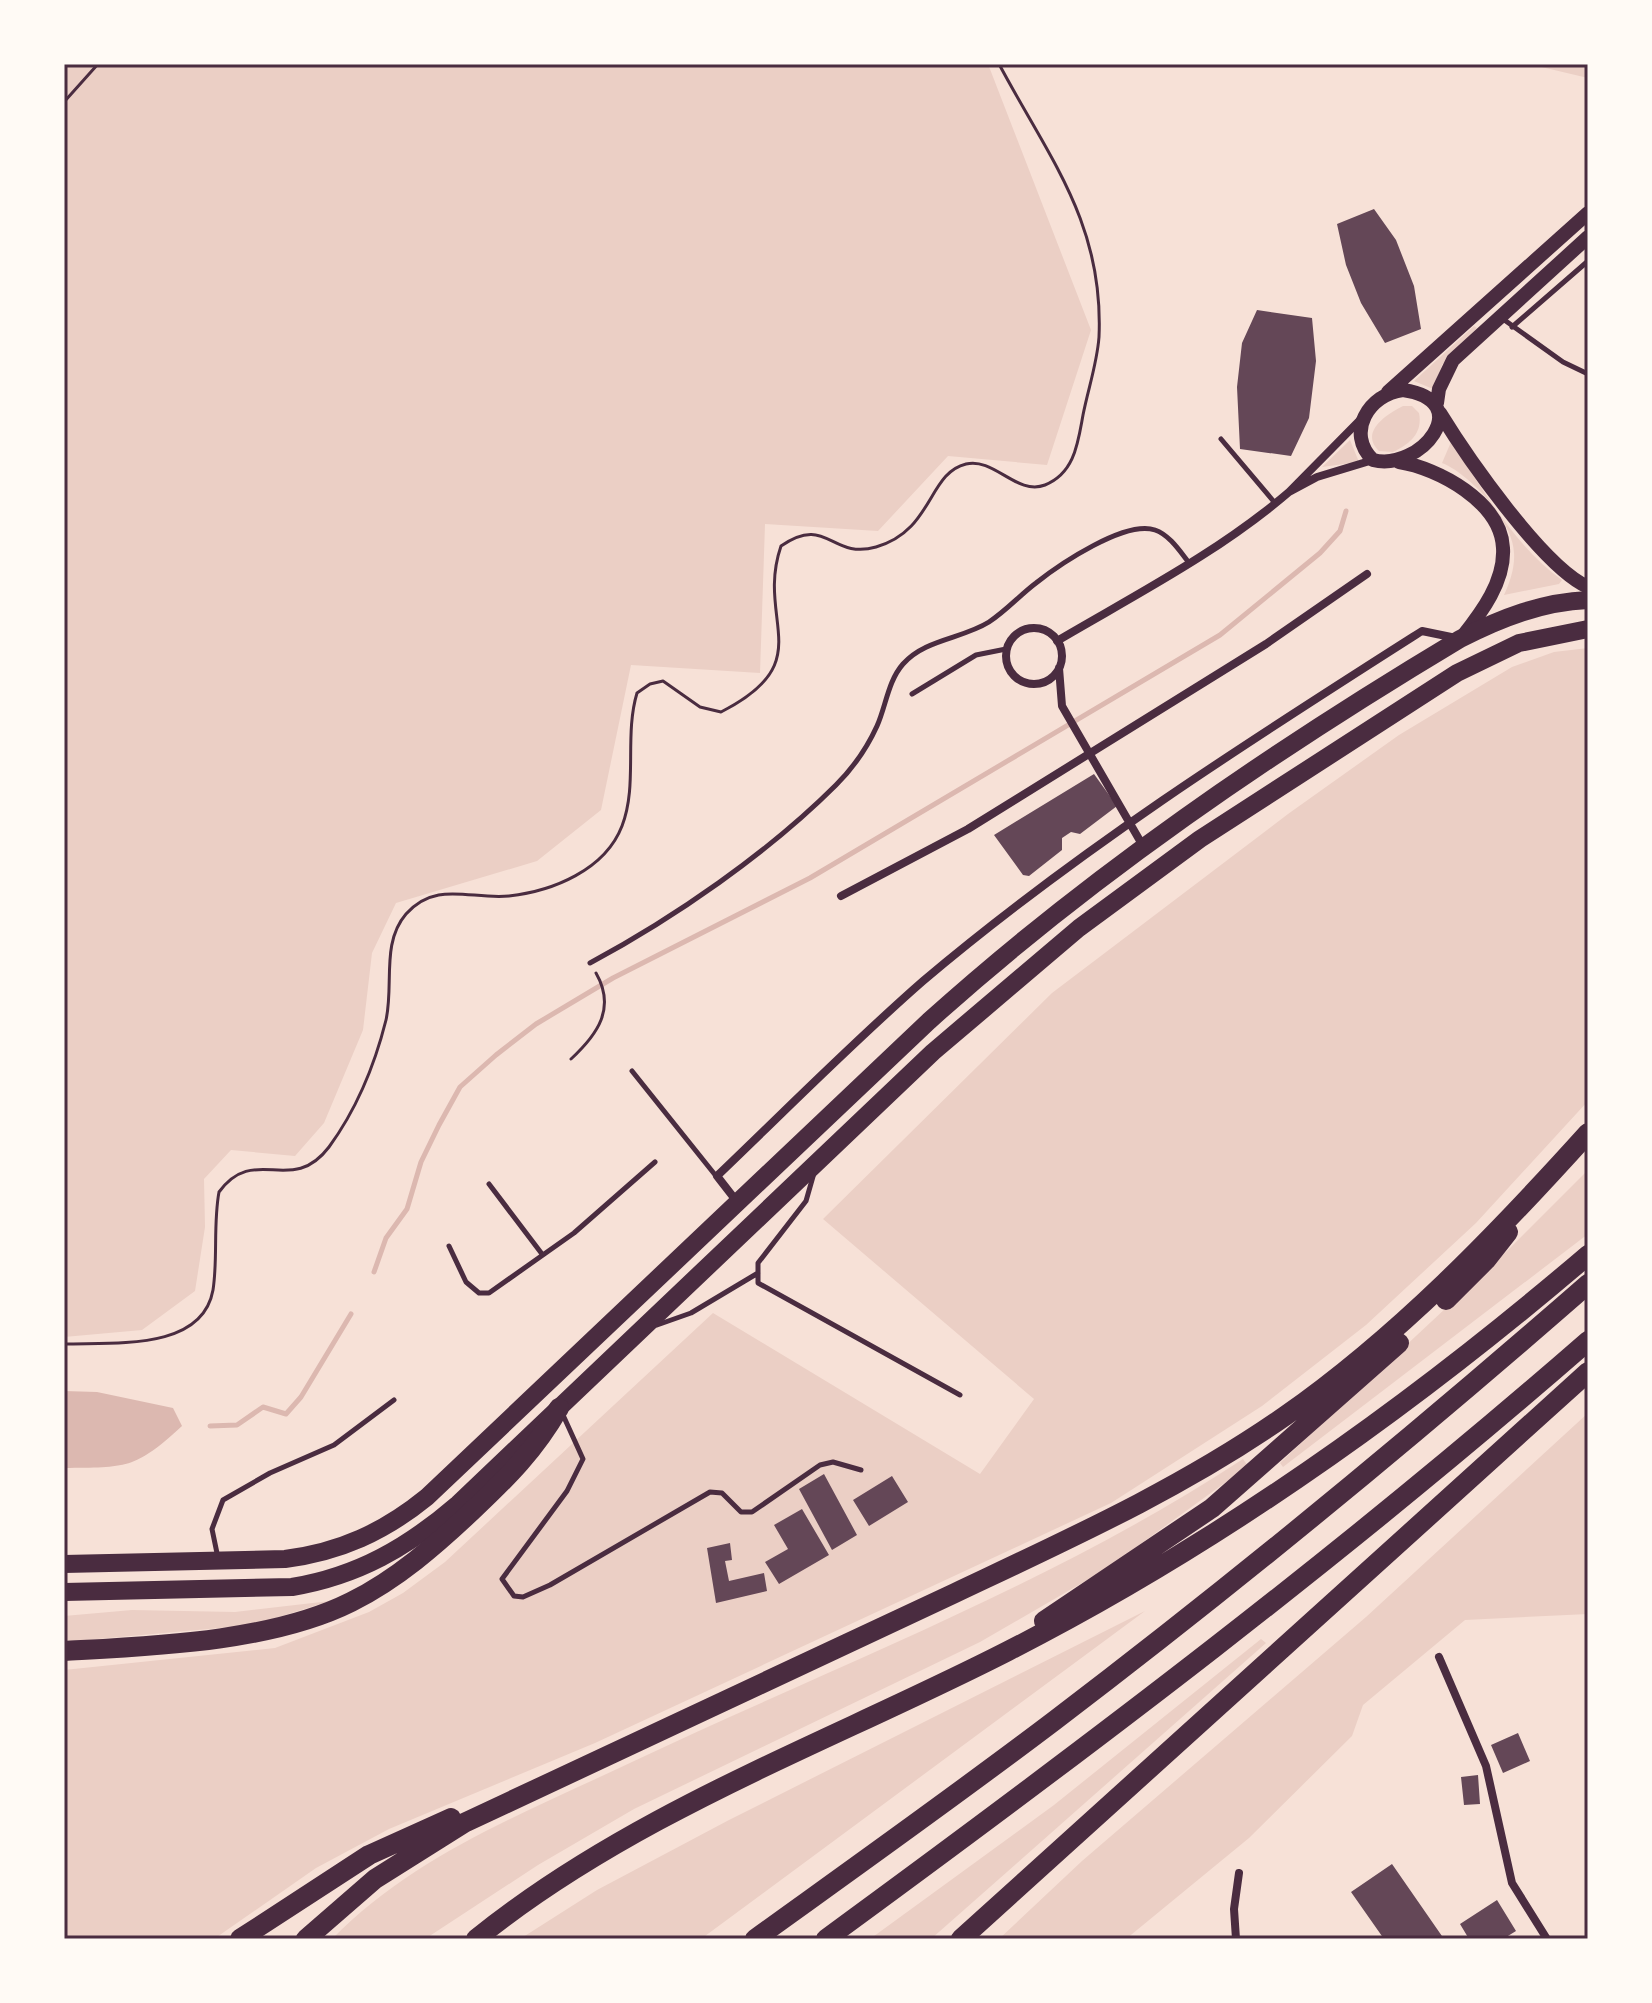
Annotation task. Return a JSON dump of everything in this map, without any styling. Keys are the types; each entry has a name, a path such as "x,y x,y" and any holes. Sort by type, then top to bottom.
{"highway":[{"path":"306,1939 375,1879 415,1851 520,1796 1065,1541 1205,1469 1287,1415 1362,1357 1528,1200 1588,1133"},
{"path":"1007,1652 1072,1599 1212,1508 1277,1454 1486,1260 1528,1200"},
{"path":"476,1939 533,1896 624,1841 740,1780 1007,1652 1274,1497 1470,1354 1588,1255"},
{"path":"755,1939 998,1763 1155,1643 1394,1450 1588,1284"},
{"path":"826,1939 1115,1727 1404,1497 1588,1341"},
{"path":"961,1939 1588,1372"},
{"path":"64,1651 259,1633 293,1625 351,1602 410,1565 450,1532 539,1444 559,1408"},
{"path":"240,1939 369,1855 459,1815 520,1796"}],"main road":[{"path":"64,1564 219,1563 314,1555 377,1533 406,1514 739,1205 982,973 1143,846 1460,639 1533,608 1588,600"},
{"path":"64,1592 292,1587 325,1581 355,1570 389,1556 424,1534 517,1451 1020,975 1200,839 1475,663 1519,643 1588,629"}],"street":[{"path":"1057,641 1190,564 1289,492 1388,392 1588,213"},
{"path":"1399,462 1427,442 1439,408 1439,389 1453,360 1588,237"},
{"path":"1487,303 1499,316"},
{"path":"1388,392 1417,392 1439,408 1545,555 1575,581 1588,587"},
{"path":"1363,418 1361,441 1373,460"},
{"path":"739,1205 717,1176 923,982 1182,785 1422,631 1460,639 1482,612 1495,587 1502,563 1500,535 1477,501 1454,482 1430,468 1373,460 1327,473 1289,492"},
{"path":"841,896 925,855 1266,644 1367,574"},
{"path":"1059,668 1046,681 1028,684 1020,681 1008,667 1006,649 1016,634 1033,628 1051,634 1057,641 1062,659 1059,668 1062,706 1132,821 1143,846"},
{"path":"1439,1657 1486,1766 1512,1883 1547,1939"},
{"path":"1236,1939 1234,1909 1239,1873"}],"lane":[{"path":"1512,327 1588,261"},
{"path":"1499,316 1563,362 1588,374"},
{"path":"1221,439 1275,503"},
{"path":"590,963 651,931 796,822 837,784 859,758 877,726 902,665 918,652 991,621 1038,580 1103,540 1138,529 1156,530 1167,537 1190,564"},
{"path":"912,694 976,655 1006,649"},
{"path":"632,1071 717,1176"},
{"path":"449,1246 466,1282 479,1293 489,1293 574,1233 655,1162"},
{"path":"817,1165 806,1201 767,1247 758,1263 758,1283 780,1298 960,1395"},
{"path":"489,1184 542,1254"},
{"path":"641,1331 691,1313 758,1273"},
{"path":"219,1563 212,1529 223,1500 270,1473 334,1445 394,1400"},
{"path":"559,1408 583,1459 567,1491 502,1579 514,1596 523,1597 550,1585 710,1492 722,1493 741,1512 752,1512 820,1465 833,1462 861,1470"}],"path":[{"path":"64,102 98,64"},
{"path":"64,1344 167,1337 206,1312 213,1291 219,1192 229,1179 245,1168 292,1172 308,1166 327,1150 368,1075 388,1007 390,951 405,915 421,900 440,893 522,893 568,879 598,862 613,846 624,823 630,729 637,693 650,684 663,681 700,707 721,712 761,686 774,670 780,647 775,578 781,546 794,536 813,532 849,548 873,548 899,539 915,526 948,475 966,464 985,466 1020,484 1042,487 1058,478 1077,452 1099,340 1096,266 1058,164 999,64"},
{"path":"571,1059 589,1042 604,1012 607,994 599,978"}],"shaded area":[{"path":"64,64 988,64 1091,330 1047,465 948,456 878,531 765,524 760,673 631,665 601,810 537,861 396,903 372,953 363,1030 324,1123 295,1156 231,1150 204,1179 205,1227 195,1291 142,1330 64,1337"},
{"path":"1533,64 1588,64 1588,78 1533,65"},
{"path":"1474,326 1477,328 1442,365 1433,389 1414,381"},
{"path":"1403,406 1412,406 1419,413 1417,432 1410,441 1393,452 1379,451 1372,437 1374,431 1383,419"},
{"path":"1350,440 1359,462 1322,467"},
{"path":"1451,442 1514,534 1562,580 1559,584 1504,595 1514,564 1512,540 1488,500 1465,477 1442,463"},
{"path":"1588,648 1588,1101 1476,1223 1366,1325 1262,1406 1111,1503 595,1743 389,1829 316,1868 214,1939 64,1939 64,1670 275,1648 369,1612 403,1593 445,1562 713,1313 980,1474 1034,1399 823,1219 1052,993 1288,814 1399,735 1512,667 1554,652"},
{"path":"1588,1170 1588,1234 1283,1467 1280,1463 1507,1251"},
{"path":"64,1391 97,1392 173,1408 182,1426 152,1451 129,1463 64,1468"},
{"path":"1588,1413 1588,1614 1465,1620 1363,1705 1352,1736 1249,1838 1126,1939 999,1939 1082,1861 1366,1617"},
{"path":"1243,1459 1248,1466 1106,1569 980,1642 634,1809 538,1865 425,1939 332,1939 364,1909 399,1883 474,1837 1020,1584 1171,1504"},
{"path":"330,1601 253,1625 64,1642 64,1616 132,1610 235,1612"},
{"path":"1145,1611 701,1939 520,1939 597,1890 729,1820"},
{"path":"1261,1639 1266,1643 931,1939 870,1939 1054,1805"}],"building":[{"path":"1374,209 1396,240 1414,286 1421,329 1385,343 1361,303 1346,265 1337,224"},
{"path":"1257,310 1312,318 1316,361 1309,418 1291,456 1240,449 1237,387 1242,343"},
{"path":"1094,774 1117,806 1080,834 1071,832 1062,838 1062,850 1029,876 1023,875 994,835"},
{"path":"824,1474 857,1535 832,1550 799,1489"},
{"path":"892,1476 908,1502 869,1526 853,1500"},
{"path":"802,1509 829,1555 779,1584 765,1562 788,1549 774,1525"},
{"path":"730,1543 732,1560 725,1561 729,1581 764,1573 767,1591 716,1603 707,1548"},
{"path":"1518,1733 1530,1761 1503,1773 1491,1745"},
{"path":"1478,1775 1480,1804 1464,1805 1461,1777"},
{"path":"1392,1864 1444,1939 1384,1939 1351,1892"},
{"path":"1497,1900 1516,1931 1503,1939 1469,1939 1460,1924"}],"waterway":[{"path":"374,1272 386,1238 407,1209 421,1162 460,1087 496,1055 536,1024 613,978 810,878 1220,635 1320,553 1340,531 1346,511"},
{"path":"210,1426 237,1425 263,1407 286,1414 301,1397 351,1314"}]}
